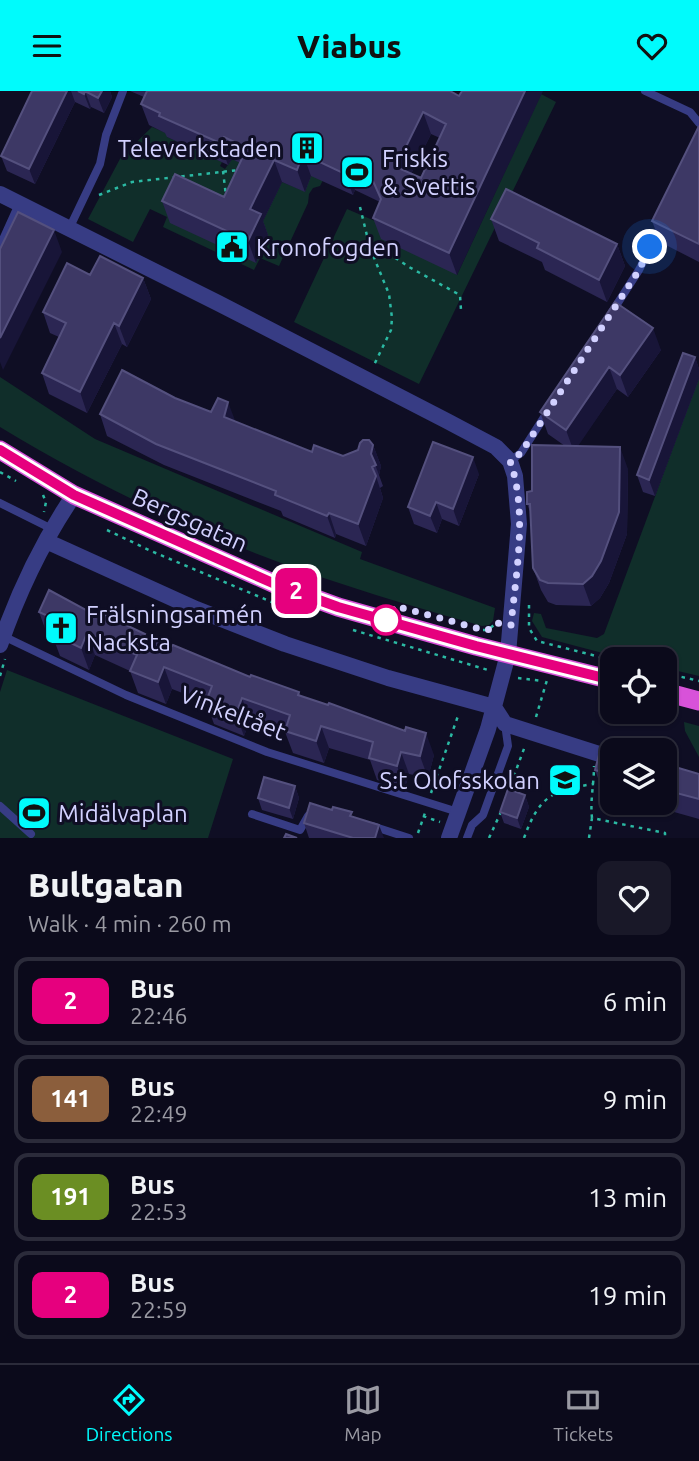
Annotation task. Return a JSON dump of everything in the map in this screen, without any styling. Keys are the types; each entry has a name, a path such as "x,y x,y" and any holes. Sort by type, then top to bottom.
{"highway":[{"name":"Bergsgatan","path":"0,450 74,495 275,584 338,607 600,677"},
{"path":"677,695 699,701"}],"street":[{"path":"0,194 447,421 496,447 510,461 515,476 519,524 508,654 494,707 449,838"},
{"path":"1,639 49,535 74,495"},
{"path":"49,535 196,609 285,644 388,678 494,707 505,724 600,755"}],"lane":[{"path":"69,229 100,164 106,135 123,91"},
{"path":"645,91 690,112 699,123"},
{"path":"0,246 19,204"},
{"path":"609,316 639,270 662,223"},
{"path":"510,461 521,453 556,399"},
{"path":"0,503 49,535"},
{"name":"Vinkeltået","path":"1,639 126,695 242,742 458,812"},
{"path":"467,838 471,825 484,814 508,746 505,724"},
{"path":"0,806 31,834"},
{"path":"252,814 300,830 311,811 317,810"},
{"path":"363,824 409,838"}],"path":[{"path":"98,195 132,182 243,170"},
{"path":"223,171 226,199"},
{"path":"360,207 367,239 389,293 392,318 391,330 373,367"},
{"path":"367,239 409,267 460,295 461,310"},
{"path":"529,602 529,628 537,641 600,657"},
{"path":"479,629 488,630 496,623 529,628"},
{"path":"482,668 488,675"},
{"path":"677,676 699,681"},
{"path":"508,793 547,682"},
{"path":"416,838 463,699"},
{"path":"584,750 593,758 594,784 590,798 592,818 589,838"},
{"path":"524,838 533,814 553,793 594,784"},
{"path":"489,838 503,805"},
{"path":"592,818 665,833 664,838"}],"green space":[{"path":"541,94 556,102 419,384 294,322 347,209 382,224 457,275"},
{"path":"152,127 168,134 167,137 222,162 220,166 225,169 232,159 255,169 263,221 282,182 304,191 313,171 325,176 320,186 313,188 309,194 308,203 279,266 260,258 254,270 163,227 167,217 150,209 133,242 88,219 121,157"},
{"path":"0,377 95,439 362,552 360,559 495,608 493,621 482,626 374,595 251,552 165,515 81,473 0,427"},
{"path":"699,378 699,676 677,671 677,647 600,647 600,652 542,637 532,621 534,613 541,614 546,628 597,638 604,634"},
{"path":"7,670 233,759 208,838 0,838 0,692"},
{"path":"684,722 699,726 699,757 685,731"}],"building":[{"path":"32,91 67,91 29,169 1,156"},
{"path":"85,91 102,91 98,98"},
{"path":"147,91 450,91 459,96 462,91 525,91 449,253 373,218 381,199 373,181 347,169 345,174 303,154 297,170 274,160 250,209 261,214 248,241 162,201 175,174 224,197 247,148 224,137 220,143 159,116 160,113 141,104","holes":["423,112 446,124 421,178 396,167"]},
{"path":"699,126 699,244 652,221"},
{"path":"506,189 617,244 599,280 537,248 539,243 491,219"},
{"path":"18,212 54,230 0,338 0,249"},
{"path":"100,256 143,278 119,326 114,323 80,392 42,373 66,323 43,312 67,263 90,275"},
{"path":"615,302 653,328 620,375 609,367 566,430 540,412"},
{"path":"683,353 695,357 649,480 637,475"},
{"path":"122,370 175,398 211,412 218,398 228,402 224,417 312,452 314,445 343,456 358,450 363,440 369,440 373,445 371,454 376,465 372,467 376,476 358,524 329,513 327,516 275,495 276,491 156,444 100,414"},
{"path":"433,442 473,457 453,509 436,502 430,516 408,507"},
{"path":"532,445 620,447 619,512 601,561 592,576 583,584 548,583 540,580 533,568 530,504 527,504 527,492 532,491"},
{"path":"49,590 95,615 97,611 145,634 144,636 250,677 251,675 299,692 298,695 328,705 329,703 405,731 406,727 426,733 420,756 401,752 397,766 369,758 373,742 321,726 316,741 285,731 290,715 242,698 236,714 206,702 212,686 164,667 158,682 130,671 137,655 87,633 81,648 52,634 59,621 39,612"},
{"path":"600,751 600,771 595,770"},
{"path":"677,768 699,774 699,799 677,793"},
{"path":"264,777 295,786 289,808 258,798"},
{"path":"508,789 525,795 517,818 500,812"},
{"path":"310,803 332,810 333,807 352,812 350,816 379,825 375,838 353,838 304,823"}],"bus line":[{"name":"2","path":"0,450 74,495 275,584 338,607 600,677"}],"place":[{"name":"Televerkstaden","path":"307,148"},
{"name":"Friskis & Svettis","path":"357,172"},
{"name":"Kronofogden","path":"232,247"},
{"name":"Frälsningsarmén Nacksta","path":"61,628"},
{"name":"S:t Olofsskolan","path":"565,780"},
{"name":"Midälvaplan","path":"34,813"}],"route":[{"path":"386,620 395,606 484,630 494,627 496,623 511,625 519,524 515,476 510,461 521,453 639,270 650,247"}]}
